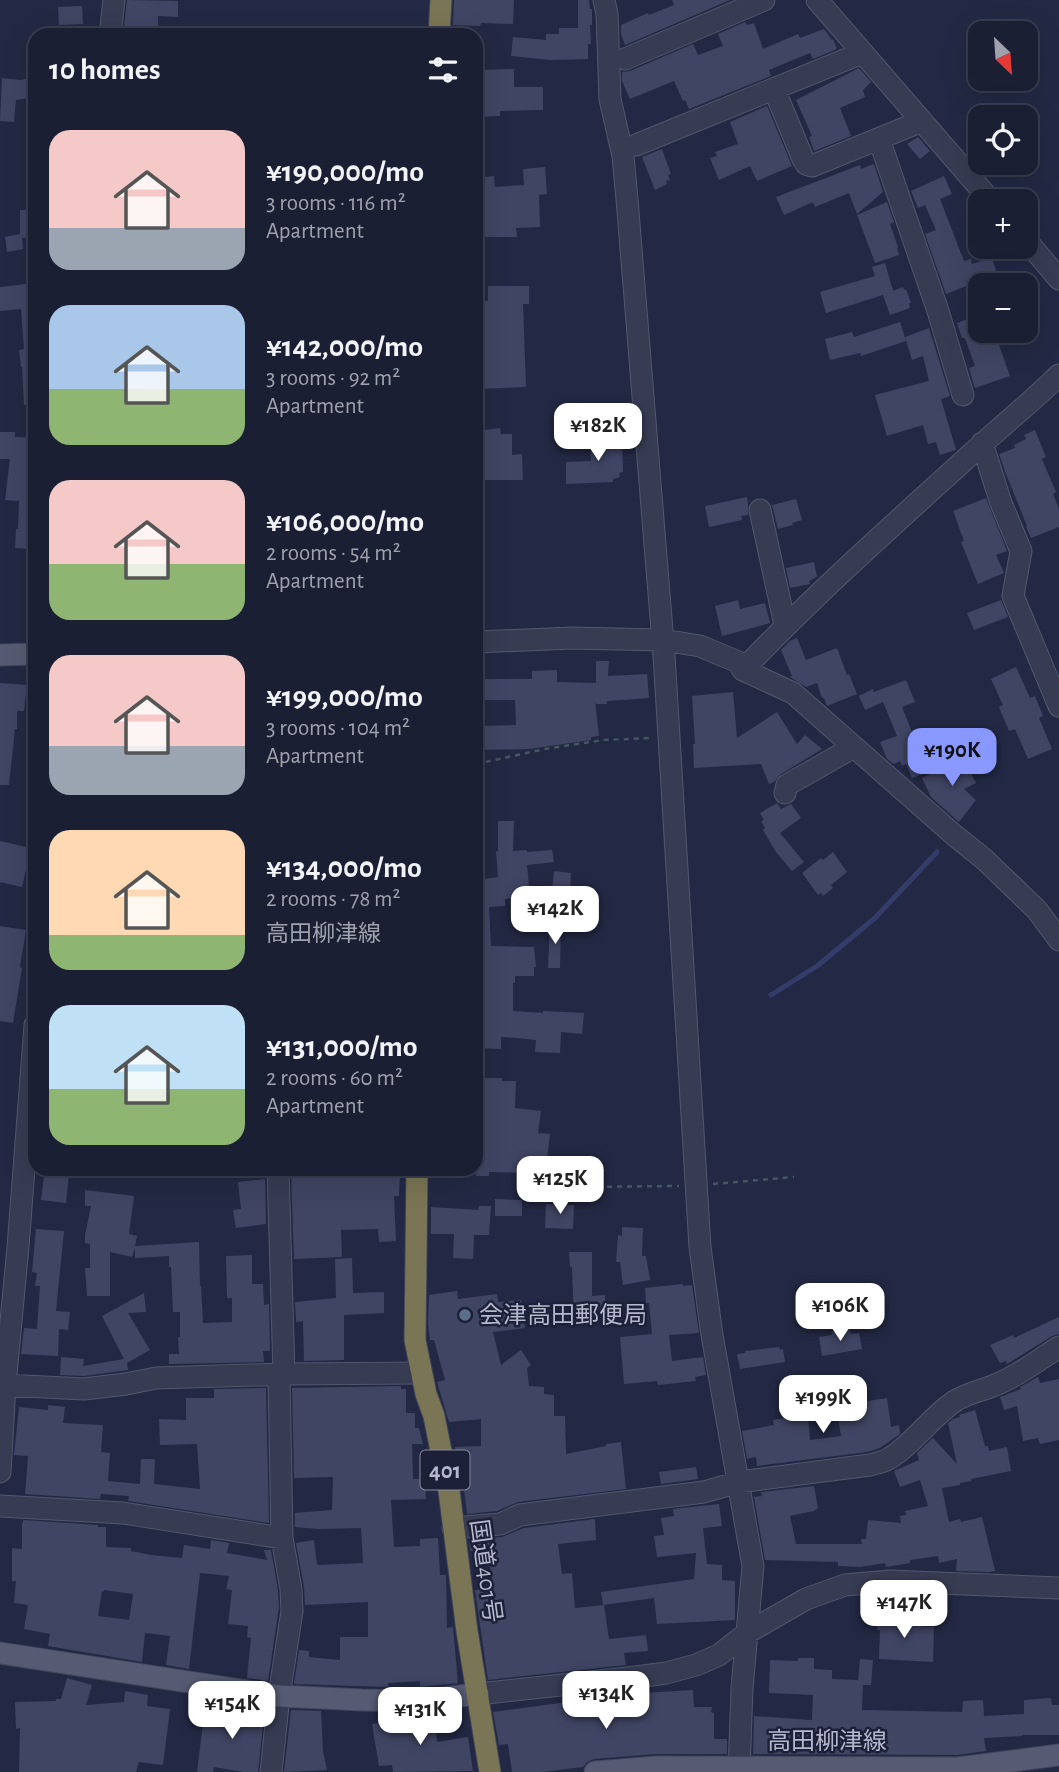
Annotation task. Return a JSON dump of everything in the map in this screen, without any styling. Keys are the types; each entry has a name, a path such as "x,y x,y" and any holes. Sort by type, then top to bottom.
{"highway":[{"path":"439,28 441,0"},
{"name":"国道401号","path":"417,1176 415,1340 449,1491 467,1631 490,1772"}],"main road":[{"path":"0,655 28,654"},
{"path":"0,1653 279,1696 414,1701 478,1694"},
{"name":"高田柳津線","path":"595,1772 657,1767 959,1770 1059,1755"}],"street":[{"path":"111,28 114,0"},
{"path":"604,0 607,14 610,99 622,156 627,199 663,640 700,1247 712,1335 753,1566 739,1769"},
{"path":"625,59 764,0"},
{"path":"817,0 981,189"},
{"path":"636,145 862,53"},
{"path":"774,89 806,164 812,166 922,121"},
{"path":"879,138 938,311 963,395"},
{"path":"1038,254 1059,279"},
{"path":"743,670 785,625 982,443 1045,390 1059,374"},
{"path":"982,443 1001,503 1021,551 1013,596 1059,706"},
{"path":"760,510 785,625"},
{"path":"483,642 572,638 663,640 700,646 738,662 743,670 793,693 954,835 985,859 1037,910 1059,940"},
{"path":"785,793 787,785 854,747"},
{"path":"0,1472 28,1116"},
{"path":"271,1772 292,1611 291,1588 282,1538 278,1176"},
{"path":"453,1528 500,1524 520,1515 704,1492 739,1482 884,1461 891,1458 951,1403 1017,1374 1059,1347"},
{"path":"5,1385 84,1389 156,1378 421,1373"},
{"path":"0,1506 123,1513 282,1538"},
{"path":"478,1694 666,1673 696,1665 719,1655 747,1633 806,1599 845,1586 890,1581 1059,1588"}],"path":[{"path":"483,762 604,740 669,737"}],"building":[{"path":"127,0 178,1 178,17 158,16 158,28 124,28"},
{"path":"454,0 514,0 513,24 453,25"},
{"path":"578,0 589,0 592,9 588,59 551,60 511,56 513,37 546,40 546,34 559,34 559,28 578,28"},
{"path":"672,0 730,0 625,45 621,25 674,5"},
{"path":"82,6 83,24 59,25 58,7"},
{"path":"745,22 747,25 754,23 763,49 798,34 800,38 824,29 837,49 813,59 810,53 769,70 771,76 689,109 674,81 630,99 622,81 622,72 693,44 698,55 723,46 718,34"},
{"path":"859,68 871,82 863,90 865,97 840,108 851,136 814,151 809,137 812,136 796,100"},
{"path":"514,69 514,87 543,87 543,110 500,111 500,116 483,117 483,70"},
{"path":"2,78 28,78 28,98 16,100 14,122 0,121"},
{"path":"767,106 792,166 757,181 750,166 719,180 710,158 717,156 715,152 738,144 730,122"},
{"path":"918,137 930,151 920,159 907,144"},
{"path":"662,149 671,174 668,175 670,180 655,190 642,157"},
{"path":"874,164 883,192 857,214 849,193 815,207 813,202 784,215 776,197 860,165 861,169"},
{"path":"545,167 547,194 539,195 540,227 516,228 517,237 483,237 483,177 494,176 495,187 524,185 523,169"},
{"path":"944,176 952,194 940,199 964,261 971,259 972,264 992,259 997,273 968,273 968,285 946,294 925,234 936,230 925,205 918,208 911,191"},
{"path":"887,202 894,222 890,224 899,255 875,263 857,215"},
{"path":"20,210 28,210 28,238 22,238 23,249 7,252 5,237 20,234"},
{"path":"885,263 893,291 903,287 906,289 910,308 890,315 883,295 826,313 820,292 875,276 872,267"},
{"path":"28,284 28,405 24,405 19,350 24,349 21,309 0,311 0,287"},
{"path":"488,286 529,286 529,304 523,304 526,387 483,389 483,301 488,301"},
{"path":"968,319 968,343 998,343 1010,376 975,388 969,368 975,366 957,323"},
{"path":"900,322 906,341 861,356 860,353 830,360 825,339 852,332 854,337"},
{"path":"929,328 950,396 941,399 956,450 940,455 936,442 928,444 923,425 887,436 875,395 929,381 923,356 912,360 905,337"},
{"path":"500,428 501,434 512,434 512,455 522,454 523,480 483,480 483,430"},
{"path":"1035,430 1046,457 1042,459 1056,492 1053,494 1059,509 1059,527 1031,538 999,454 1015,448 1014,445 1026,439 1024,435"},
{"path":"0,432 15,432 15,437 28,438 28,549 15,548 19,501 5,500 10,459 0,459"},
{"path":"622,437 623,472 619,473 620,477 613,479 613,482 566,484 566,462 591,461 590,440"},
{"path":"747,497 748,515 741,516 742,520 709,527 705,506"},
{"path":"986,498 1007,551 996,555 1004,573 978,584 961,542 964,541 953,511"},
{"path":"796,499 802,520 778,529 772,505"},
{"path":"814,562 817,577 809,581 810,584 790,588 786,568"},
{"path":"738,600 740,609 765,603 770,623 722,636 715,606"},
{"path":"1001,600 1008,617 974,630 967,613"},
{"path":"797,638 806,660 837,648 857,694 827,706 817,683 806,687 790,677 792,676 781,650"},
{"path":"596,661 609,661 608,676 647,674 649,698 607,701 607,704 596,704 595,701 599,736 591,737 591,740 529,749 483,750 483,726 516,725 515,700 483,700 483,679 532,679 532,671 557,670 557,682 596,683"},
{"path":"1016,667 1030,698 1035,696 1043,716 1039,718 1052,749 1028,759 1015,729 1009,731 999,707 1003,705 991,679"},
{"path":"906,680 915,702 902,707 928,772 912,778 906,764 902,766 900,761 894,764 887,759 880,742 897,736 883,702 865,710 859,696 873,689 874,692"},
{"path":"0,683 27,685 24,711 17,711 9,785 0,785"},
{"path":"733,692 737,738 777,712 797,744 805,735 822,749 769,784 761,764 694,768 692,696"},
{"path":"964,758 976,783 964,789 976,800 959,822 931,797 922,778"},
{"path":"777,803 781,809 791,804 801,818 780,833 804,862 792,871 776,852 763,830 765,828 761,821 764,820 760,813"},
{"path":"498,821 514,821 513,851 552,850 554,862 527,865 530,896 505,899 505,906 489,907 491,946 534,947 534,976 515,976 513,1011 584,1013 582,1034 561,1032 560,1053 535,1052 536,1040 501,1037 501,1049 483,1048 483,879 498,877"},
{"path":"0,841 28,847 22,887 0,882"},
{"path":"833,852 847,872 831,885 833,888 823,896 821,893 818,895 802,873"},
{"path":"554,871 571,873 570,893 552,891"},
{"path":"550,924 561,924 560,968 548,968"},
{"path":"0,926 26,930 13,1023 0,1021"},
{"path":"483,1078 502,1078 502,1081 516,1081 515,1108 541,1111 538,1133 550,1134 547,1159 565,1161 562,1178 541,1174 541,1178 528,1177 529,1173 489,1172 489,1176 483,1176"},
{"path":"44,1176 69,1176 66,1203 41,1200"},
{"path":"291,1176 400,1176 399,1196 394,1196 396,1241 379,1242 378,1229 341,1230 342,1257 294,1259"},
{"path":"265,1179 266,1224 236,1228 233,1210 241,1209 238,1182"},
{"path":"85,1190 134,1196 129,1234 137,1236 135,1246 199,1242 203,1323 232,1322 232,1298 227,1298 226,1256 252,1255 252,1284 263,1284 264,1305 269,1304 270,1351 263,1351 264,1362 169,1364 169,1354 179,1354 180,1312 173,1312 169,1256 135,1258 135,1248 132,1257 110,1252 110,1296 87,1296 85,1268 90,1268 90,1244 85,1243 85,1235 91,1206 85,1206"},
{"path":"495,1199 522,1200 522,1216 495,1216"},
{"path":"546,1204 574,1205 573,1229 545,1228"},
{"path":"479,1206 491,1206 489,1235 474,1235 473,1259 453,1258 454,1234 431,1234 431,1207 478,1210"},
{"path":"622,1227 643,1228 642,1256 646,1256 650,1280 623,1285 620,1262 616,1262 618,1235 622,1236"},
{"path":"36,1229 64,1231 56,1311 70,1312 68,1330 59,1329 58,1356 21,1354 24,1328 37,1329 40,1286 35,1286 37,1273 32,1272"},
{"path":"569,1252 592,1252 592,1296 605,1295 606,1320 574,1321"},
{"path":"352,1258 353,1293 384,1292 384,1313 344,1315 344,1360 304,1361 303,1321 296,1322 295,1302 336,1298 335,1259"},
{"path":"692,1285 699,1333 669,1335 672,1361 703,1357 706,1375 695,1377 696,1381 658,1385 657,1381 624,1384 620,1337 652,1334 645,1288"},
{"path":"457,1291 458,1299 497,1294 498,1302 521,1300 525,1328 493,1332 501,1365 521,1350 531,1365 527,1368 529,1386 544,1387 544,1394 554,1395 554,1416 565,1416 566,1454 621,1442 626,1489 518,1502 497,1511 467,1514 455,1447 481,1446 481,1419 449,1422 437,1382 445,1380 434,1340 430,1340 428,1324 429,1295"},
{"path":"144,1293 146,1312 128,1313 150,1350 127,1363 128,1370 84,1376 60,1375 61,1357 84,1359 83,1366 124,1359 102,1316"},
{"path":"1059,1317 1059,1334 1007,1364 1006,1361 1000,1363 990,1345 1013,1335 1014,1338"},
{"path":"850,1329 851,1334 859,1333 862,1349 822,1356 819,1337"},
{"path":"779,1347 780,1350 783,1349 785,1362 740,1369 737,1354"},
{"path":"1038,1377 1040,1383 1059,1379 1059,1440 1040,1444 1038,1438 1023,1441 1017,1406 1004,1410 1000,1397 1021,1389 1020,1387"},
{"path":"401,1386 401,1389 406,1389 406,1413 415,1413 415,1428 419,1428 423,1444 412,1444 413,1479 425,1479 426,1499 391,1500 394,1547 420,1546 420,1539 438,1538 440,1575 446,1575 447,1628 453,1627 458,1683 420,1687 420,1681 388,1683 388,1687 294,1684 299,1650 309,1651 309,1657 340,1660 340,1637 368,1637 368,1602 305,1605 296,1543 314,1540 317,1565 363,1563 361,1528 295,1527 295,1513 332,1510 333,1477 294,1478 292,1388"},
{"path":"266,1388 269,1523 128,1501 129,1496 101,1494 100,1499 25,1494 28,1456 14,1455 19,1407 48,1410 48,1405 65,1407 63,1423 103,1425 101,1452 110,1453 108,1481 140,1484 141,1459 155,1459 154,1484 200,1489 197,1444 160,1445 159,1419 186,1420 186,1398 214,1398 214,1389"},
{"path":"887,1398 891,1427 899,1425 900,1434 880,1448 757,1466 756,1457 747,1459 742,1431 774,1425 773,1420 808,1414 810,1440 841,1436 836,1406"},
{"path":"975,1410 985,1446 988,1446 989,1451 1007,1447 1011,1471 942,1488 949,1522 982,1517 995,1571 956,1571 957,1559 939,1563 938,1556 886,1567 885,1563 860,1567 838,1566 838,1562 765,1560 754,1497 762,1496 761,1492 814,1486 818,1508 790,1516 796,1544 862,1544 861,1539 866,1539 868,1520 901,1523 900,1516 906,1515 905,1511 928,1506 920,1480 900,1487 894,1471 919,1460 917,1453 933,1438 957,1464 948,1423 960,1417 959,1415"},
{"path":"696,1467 698,1479 661,1484 659,1472"},
{"path":"719,1504 722,1526 703,1528 707,1564 722,1565 722,1580 735,1581 735,1620 657,1624 654,1598 603,1605 601,1592 694,1579 696,1553 657,1557 654,1536 664,1535 661,1518 674,1516 673,1509"},
{"path":"595,1519 596,1540 558,1544 562,1574 572,1573 575,1608 604,1605 609,1639 646,1635 648,1651 624,1653 626,1665 488,1680 475,1590 493,1588 488,1549 470,1551 469,1540 502,1537 524,1528"},
{"path":"23,1520 106,1527 106,1547 131,1548 131,1551 151,1555 182,1558 184,1545 210,1549 211,1540 229,1543 227,1553 267,1560 264,1550 271,1550 279,1607 268,1681 247,1678 251,1638 247,1637 248,1626 228,1624 232,1590 226,1589 229,1576 200,1573 189,1669 166,1665 170,1636 145,1633 142,1662 48,1646 50,1634 24,1629 28,1605 14,1603 16,1581 12,1581 12,1548 22,1549","holes":["102,1591 133,1594 129,1620 98,1616"]},
{"path":"877,1613 901,1613 901,1625 934,1627 933,1662 879,1659 880,1630 877,1630"},
{"path":"798,1658 814,1658 814,1669 832,1670 832,1679 858,1680 860,1659 873,1660 871,1685 863,1685 862,1710 962,1712 963,1701 983,1700 984,1716 1024,1714 1024,1700 1051,1698 1052,1705 1059,1705 1059,1735 984,1738 986,1751 957,1755 753,1754 754,1716 812,1720 813,1695 769,1693 770,1660 798,1661"},
{"path":"67,1678 92,1685 86,1705 124,1702 125,1691 148,1695 147,1706 170,1709 163,1765 139,1762 136,1772 19,1772 20,1728 16,1729 15,1702 61,1699"},
{"path":"693,1690 694,1707 712,1707 714,1739 727,1739 727,1754 656,1754 594,1759 583,1767 542,1772 512,1772 508,1744 499,1745 493,1712 582,1700 583,1703 610,1700 610,1696 643,1696 642,1693"},
{"path":"244,1704 265,1707 258,1772 214,1767 213,1772 197,1772 204,1715 235,1719 237,1706 244,1707"},
{"path":"291,1710 321,1711 327,1770 284,1772"},
{"path":"435,1712 437,1742 468,1737 473,1771 393,1772 392,1765 379,1766 372,1724 420,1719 420,1714"}],"waterway":[{"path":"771,995 817,966 875,918 937,852"}],"place":[{"name":"会津高田郵便局","path":"465,1315"}]}
